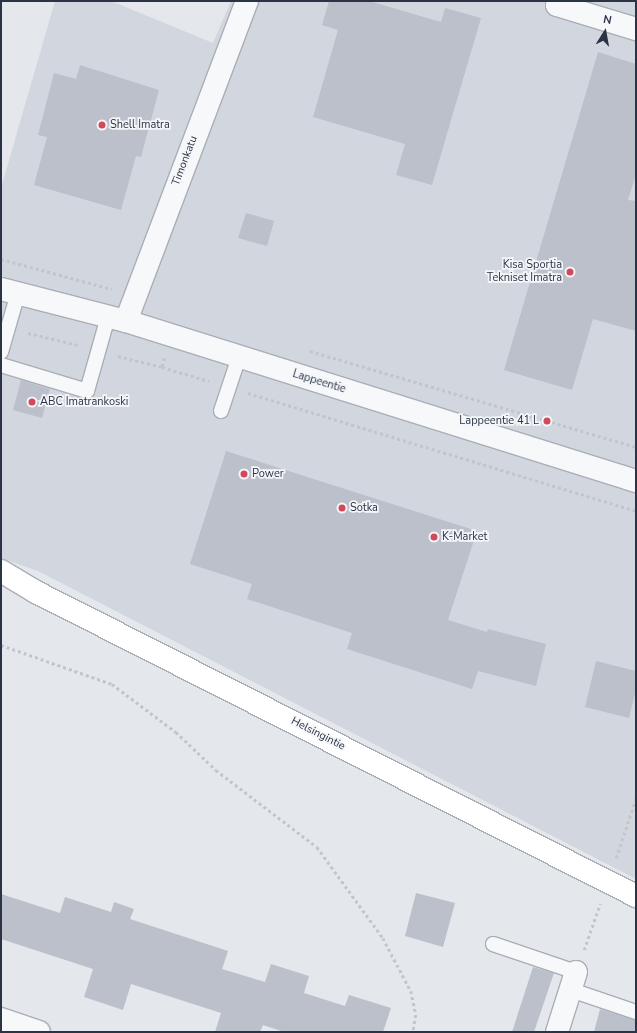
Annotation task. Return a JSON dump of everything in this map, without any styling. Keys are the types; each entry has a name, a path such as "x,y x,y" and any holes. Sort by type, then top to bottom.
{"main road":[{"name":"Helsingintie","path":"1,571 36,592 636,896"}],"street":[{"name":"Timonkatu","path":"117,319 134,295 246,1"},
{"path":"554,2 636,30"},
{"name":"Lappeentie","path":"9,291 117,319 636,481"},
{"path":"557,1032 573,981"},
{"path":"1,1020 39,1032"}],"lane":[{"path":"1,352 9,291"},
{"path":"1,365 87,391 117,319"},
{"path":"221,411 239,357"},
{"path":"493,944 636,1012"}],"path":[{"path":"1,259 134,295"},
{"path":"172,336 162,367 636,511"},
{"path":"304,349 636,447"},
{"path":"1,645 112,684 176,732 216,770 317,847 383,938 411,991 416,1015 413,1032"}],"shaded area":[{"path":"55,1 111,1 213,43 231,1 636,1 636,879 38,571 1,558 1,188"}],"building":[{"path":"329,1 369,1 441,22 445,8 481,18 432,185 396,175 405,144 313,117 338,30 322,25"},
{"name":"Kisa Sportia Tekniset Imatra","path":"598,52 636,64 636,174 628,200 636,201 636,331 593,319 572,390 504,370"},
{"path":"80,65 159,90 141,157 136,156 121,210 34,185 47,137 38,135 54,73 76,79"},
{"path":"246,213 274,221 267,246 238,238"},
{"path":"21,380 50,389 42,418 13,410"},
{"path":"226,451 477,531 448,620 487,632 488,629 546,644 536,686 478,671 472,689 347,649 352,633 247,599 252,584 190,564"},
{"path":"596,661 636,671 636,689 629,718 585,707"},
{"path":"416,893 455,903 443,947 405,936"},
{"path":"1,894 60,913 65,897 111,912 114,902 134,909 130,919 228,951 222,969 265,982 271,964 309,976 304,993 345,1006 349,995 391,1008 383,1032 284,1032 263,1025 260,1032 215,1032 221,1013 131,984 123,1010 84,997 93,969 1,939"},
{"path":"533,967 554,973 534,1032 512,1032"},
{"path":"600,1009 636,1020 636,1032 594,1032"}],"place":[{"name":"Shell Imatra","path":"102,125"},
{"name":"Kisa Sportia Tekniset Imatra","path":"570,272"},
{"name":"ABC Imatrankoski","path":"32,402"},
{"name":"Lappeentie 41 L","path":"547,421"},
{"name":"Power","path":"244,474"},
{"name":"Sotka","path":"342,508"},
{"name":"K-Market","path":"434,537"}]}
